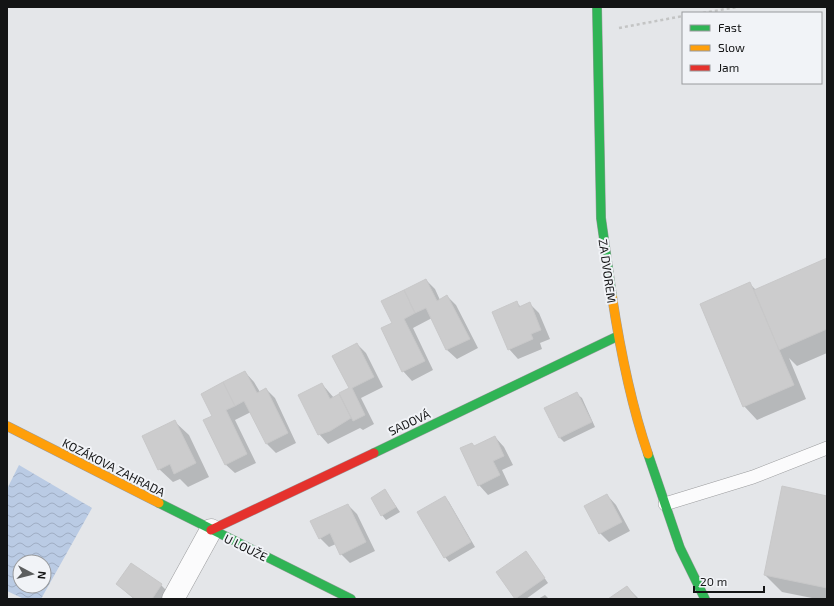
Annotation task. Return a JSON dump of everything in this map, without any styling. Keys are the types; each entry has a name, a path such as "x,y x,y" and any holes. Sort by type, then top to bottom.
{"street":[{"name":"ZA DVOREM","path":"597,7 601,218 618,336 642,436 680,548 705,599"},
{"name":"SADOVÁ","path":"211,530 618,336"},
{"name":"KOZÁKOVA ZAHRADA","path":"7,426 211,530"},
{"name":"U LOUŽE","path":"173,599 211,530 351,599"}],"lane":[{"path":"665,504 753,477 827,448"}],"path":[{"path":"708,12 736,7"},
{"path":"597,32 682,16"}],"water":[{"path":"19,465 92,508 52,579 52,554 12,554 12,593 7,591 7,489"},
{"path":"13,594 44,594 41,599 24,599"}],"building":[{"path":"827,258 827,329 779,350 754,290"},
{"path":"426,279 437,301 447,295 470,339 446,350 426,308 415,313 404,290"},
{"path":"750,282 794,385 743,407 700,304"},
{"path":"404,290 415,313 404,319 425,361 402,372 381,328 392,323 381,301"},
{"path":"517,301 519,307 530,302 541,330 531,334 533,339 508,350 492,312"},
{"path":"357,343 374,377 352,388 365,415 353,421 339,393 349,388 332,356"},
{"path":"245,371 257,393 266,388 288,433 266,444 244,401 235,406 223,382"},
{"path":"223,382 235,406 226,410 247,454 225,465 203,420 212,416 201,394"},
{"path":"322,383 330,399 339,394 351,418 330,431 318,435 298,395"},
{"path":"577,392 592,422 559,438 544,408"},
{"path":"175,420 196,463 174,474 170,464 158,470 142,436"},
{"path":"495,436 504,456 493,461 500,475 478,486 460,448 472,443 474,446"},
{"path":"782,486 827,496 827,588 764,575"},
{"path":"385,489 396,507 381,516 371,498"},
{"path":"607,494 622,522 599,534 584,506"},
{"path":"445,496 471,542 444,558 417,512"},
{"path":"348,504 366,542 340,555 330,533 319,539 310,521"},
{"path":"526,551 545,578 515,599 496,572"},
{"path":"131,563 162,584 152,599 135,599 116,584"},
{"path":"627,586 637,599 608,599"}],"traffic: fast":[{"path":"597,7 601,218 612,296"},
{"path":"374,453 618,336"},
{"path":"648,454 680,548 705,599"},
{"path":"159,503 351,599"}],"traffic: slow":[{"path":"612,296 636,416 648,454"},
{"path":"7,426 159,503"}],"traffic: jam":[{"path":"211,530 374,453"}]}
